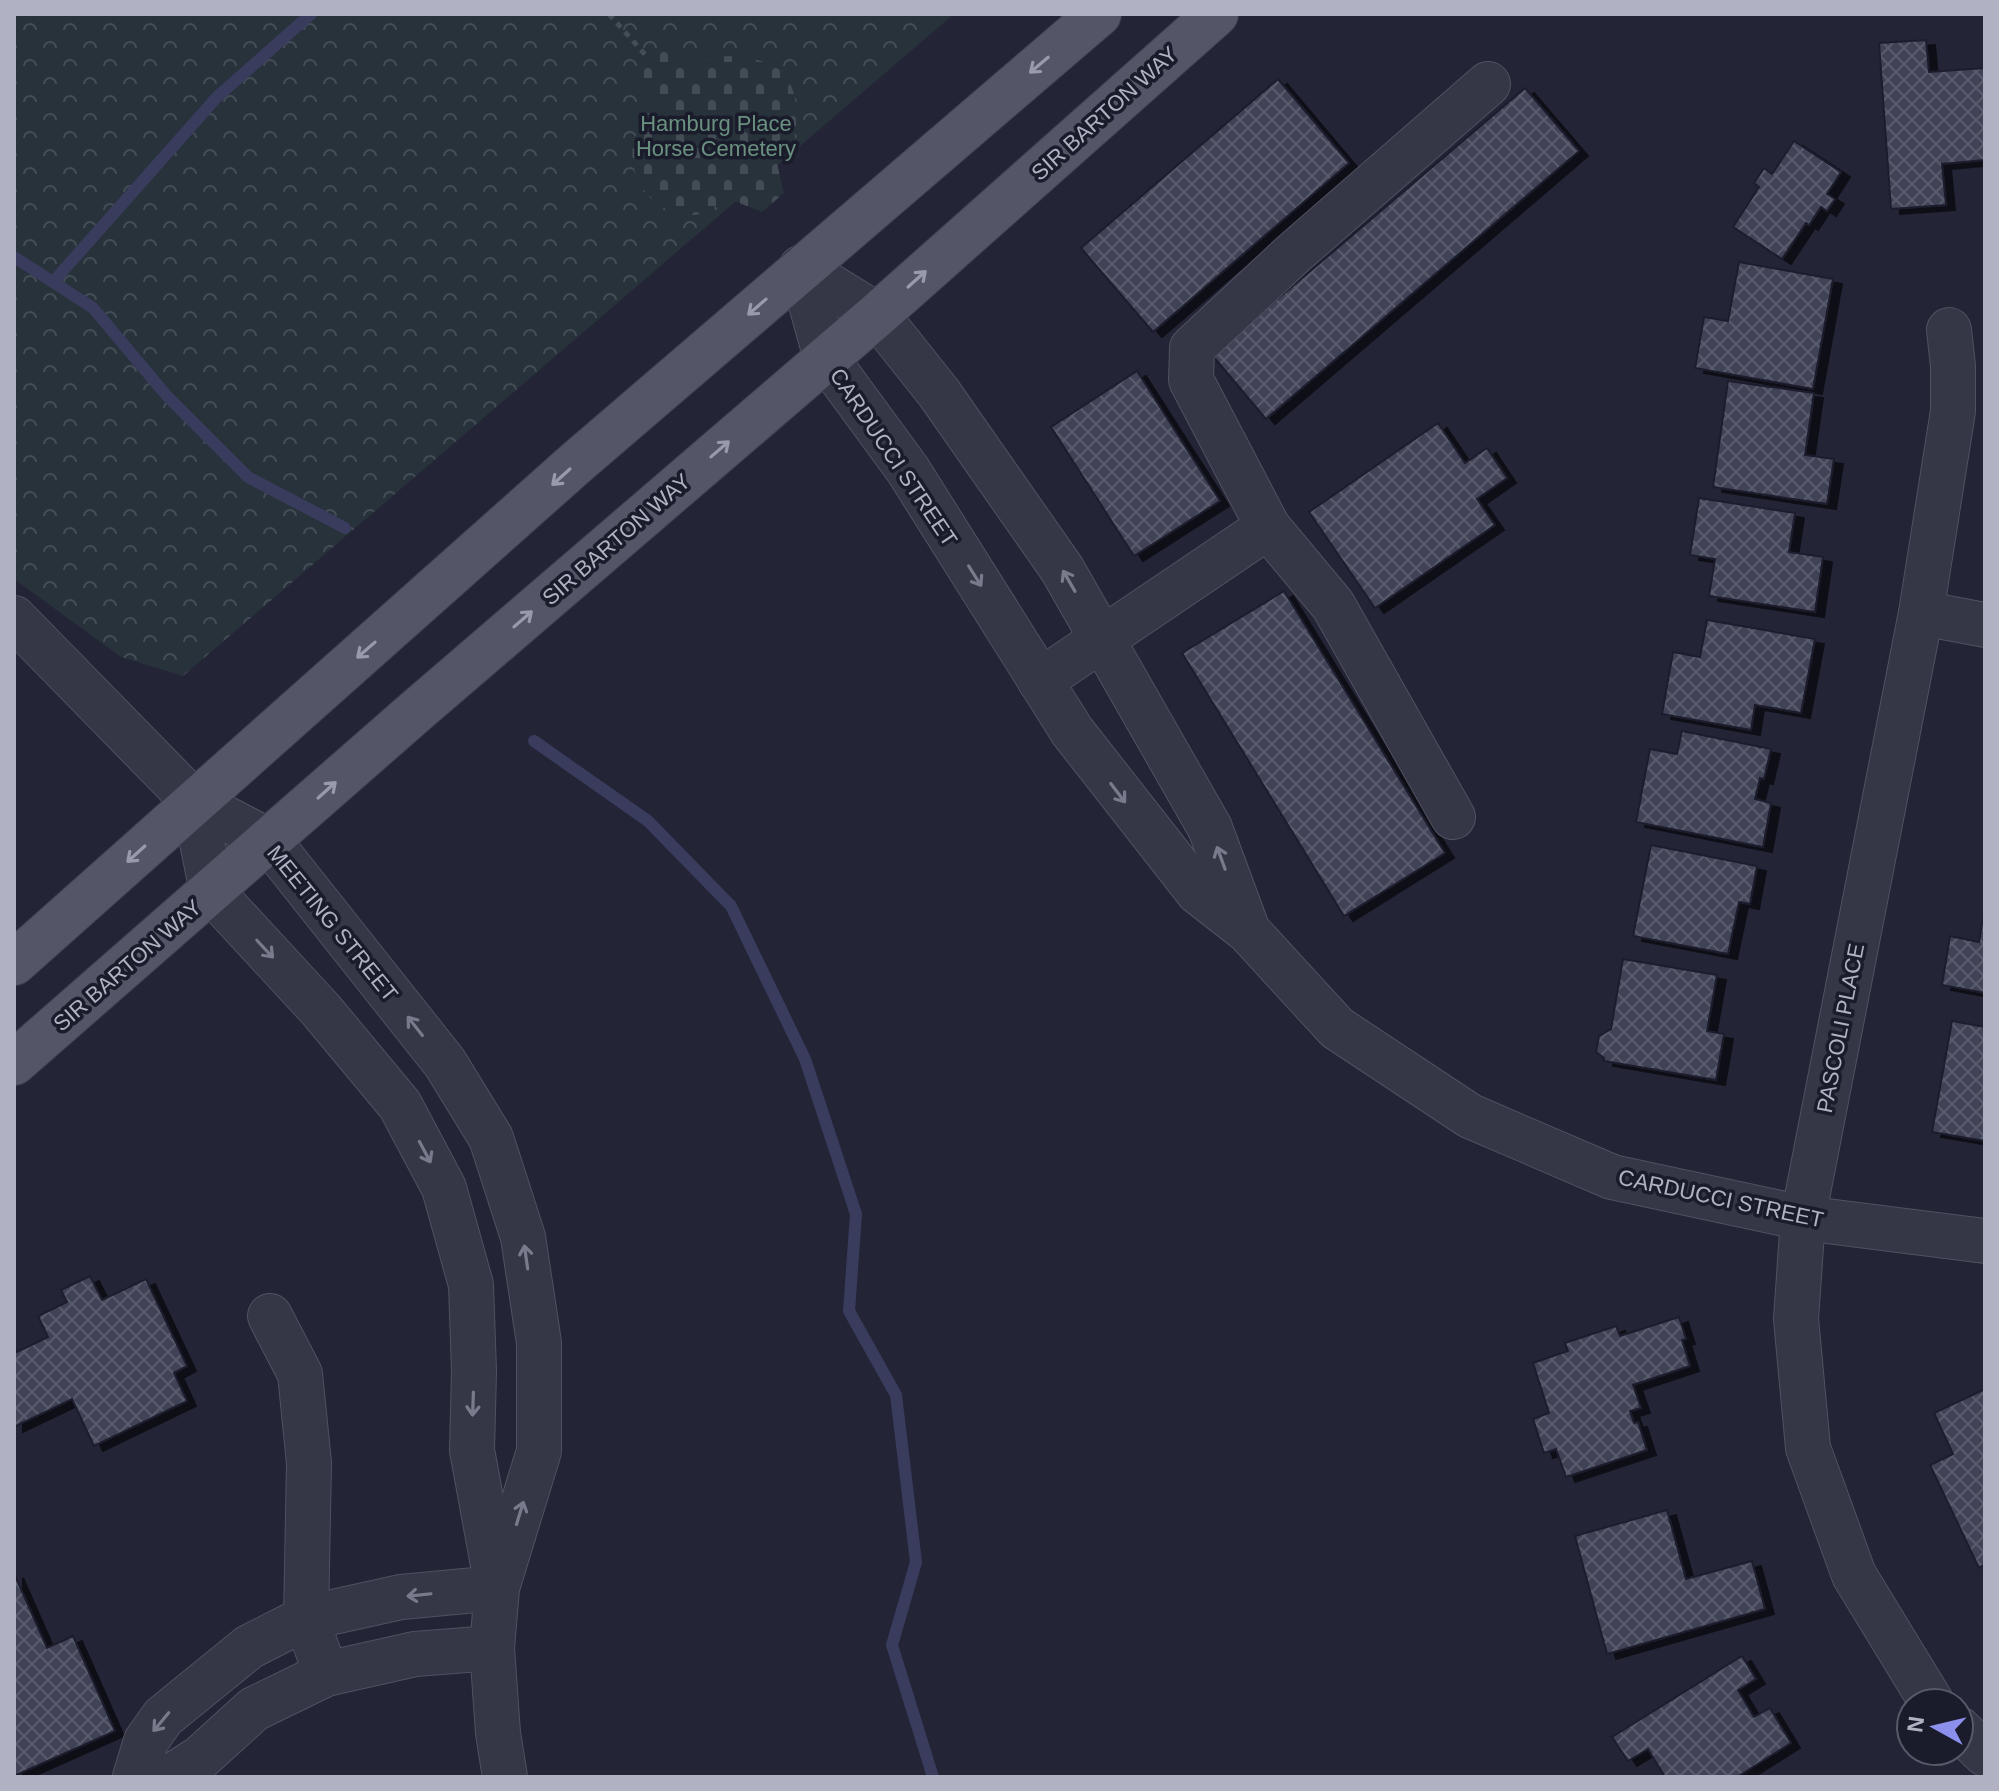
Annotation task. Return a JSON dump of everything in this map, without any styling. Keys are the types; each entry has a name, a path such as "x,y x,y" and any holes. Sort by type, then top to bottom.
{"main road":[{"path":"14,963 801,268 1099,14"},
{"name":"SIR BARTON WAY","path":"14,1063 415,712 877,315 1216,14"}],"street":[{"path":"1453,817 1333,605 1268,527 1191,380 1192,348 1295,252 1488,84"},
{"name":"CARDUCCI STREET","path":"801,268 877,315 939,393 1062,569 1210,828 1248,931"},
{"name":"CARDUCCI STREET","path":"801,268 826,358 908,470 1088,753 1198,892 1248,931 1337,1028 1470,1116 1612,1177 1803,1218 1985,1241"},
{"name":"PASCOLI PLACE","path":"1922,1687 1854,1575 1808,1448 1796,1319 1803,1218 1921,613 1953,411 1949,330"},
{"path":"1040,681 1268,527"},
{"path":"1921,613 1985,625"},
{"path":"14,618 194,802 212,892"},
{"name":"MEETING STREET","path":"194,802 269,841 445,1063 491,1138 523,1237 539,1343 539,1451 497,1588 492,1648 498,1733 505,1777"},
{"name":"MEETING STREET","path":"212,892 321,1010 400,1105 444,1188 471,1285 474,1371 472,1450 497,1588"},
{"path":"270,1316 300,1374 309,1463 306,1618 326,1674"},
{"path":"135,1777 146,1741 163,1717 249,1647 306,1618 401,1597 497,1588"},
{"path":"170,1777 200,1758 254,1709 326,1674 415,1654 492,1648"},
{"path":"208,1680 238,1723"}],"path":[{"path":"609,14 649,59"}],"green space":[{"path":"14,14 954,14 183,676 121,657 14,579"},
{"name":"Hamburg Place Horse Cemetery","path":"667,43 692,75 705,61 734,56 767,63 788,80 795,96 796,123 794,140 776,159 784,193 762,212 729,199 699,214 681,214 657,203 640,184 633,160 634,140 659,104 632,74"}],"building":[{"path":"1926,40 1929,72 1985,68 1985,160 1942,164 1946,205 1891,209 1879,43"},
{"path":"1278,79 1349,163 1153,332 1081,248"},
{"path":"1525,88 1579,151 1266,419 1212,355"},
{"path":"1794,141 1841,172 1827,194 1835,199 1827,211 1821,207 1809,225 1806,223 1782,259 1733,227 1759,187 1754,183 1764,168 1772,174"},
{"path":"1739,262 1833,279 1813,389 1695,368 1704,317 1728,321"},
{"path":"1137,371 1220,501 1134,556 1051,427"},
{"path":"1728,381 1814,393 1805,455 1834,459 1827,504 1713,487"},
{"path":"1438,423 1465,463 1487,448 1507,478 1477,499 1495,525 1375,608 1309,512"},
{"path":"1699,498 1795,513 1789,552 1823,557 1815,612 1709,596 1715,559 1690,555"},
{"path":"1284,591 1445,853 1344,916 1182,653"},
{"path":"1707,620 1815,639 1801,713 1755,705 1751,730 1662,714 1673,652 1700,657"},
{"path":"1682,731 1771,749 1764,779 1760,778 1755,799 1771,803 1763,847 1636,822 1650,749 1677,754"},
{"path":"1651,845 1757,866 1750,904 1739,902 1728,954 1633,936"},
{"path":"1985,907 1985,993 1942,985 1950,936 1979,942"},
{"path":"1623,959 1717,975 1707,1031 1724,1034 1716,1080 1604,1061 1596,1052 1599,1036 1611,1029"},
{"path":"1952,1021 1985,1027 1985,1141 1932,1132"},
{"path":"90,1276 102,1300 146,1279 187,1366 174,1373 187,1401 94,1446 72,1399 14,1427 14,1346 17,1352 48,1337 38,1316 67,1302 61,1290"},
{"path":"1679,1317 1690,1366 1633,1385 1641,1408 1630,1411 1634,1423 1638,1422 1647,1450 1566,1477 1556,1449 1544,1453 1533,1419 1549,1413 1533,1363 1568,1351 1565,1343 1616,1326 1620,1336"},
{"path":"1985,1389 1985,1564 1979,1568 1930,1465 1953,1454 1934,1413"},
{"path":"1667,1510 1686,1579 1752,1561 1765,1609 1607,1654 1575,1536"},
{"path":"14,1573 47,1648 73,1636 115,1731 14,1776"},
{"path":"1742,1656 1756,1679 1738,1690 1754,1717 1770,1708 1791,1743 1737,1777 1665,1777 1648,1749 1628,1761 1612,1737"}],"waterway":[{"path":"14,257 53,282 217,97 311,14"},
{"path":"53,282 93,308 167,396 248,477 345,528"},
{"path":"534,741 648,821 731,906 805,1059 856,1214 849,1311 896,1395 916,1562 892,1645 933,1777"}]}
